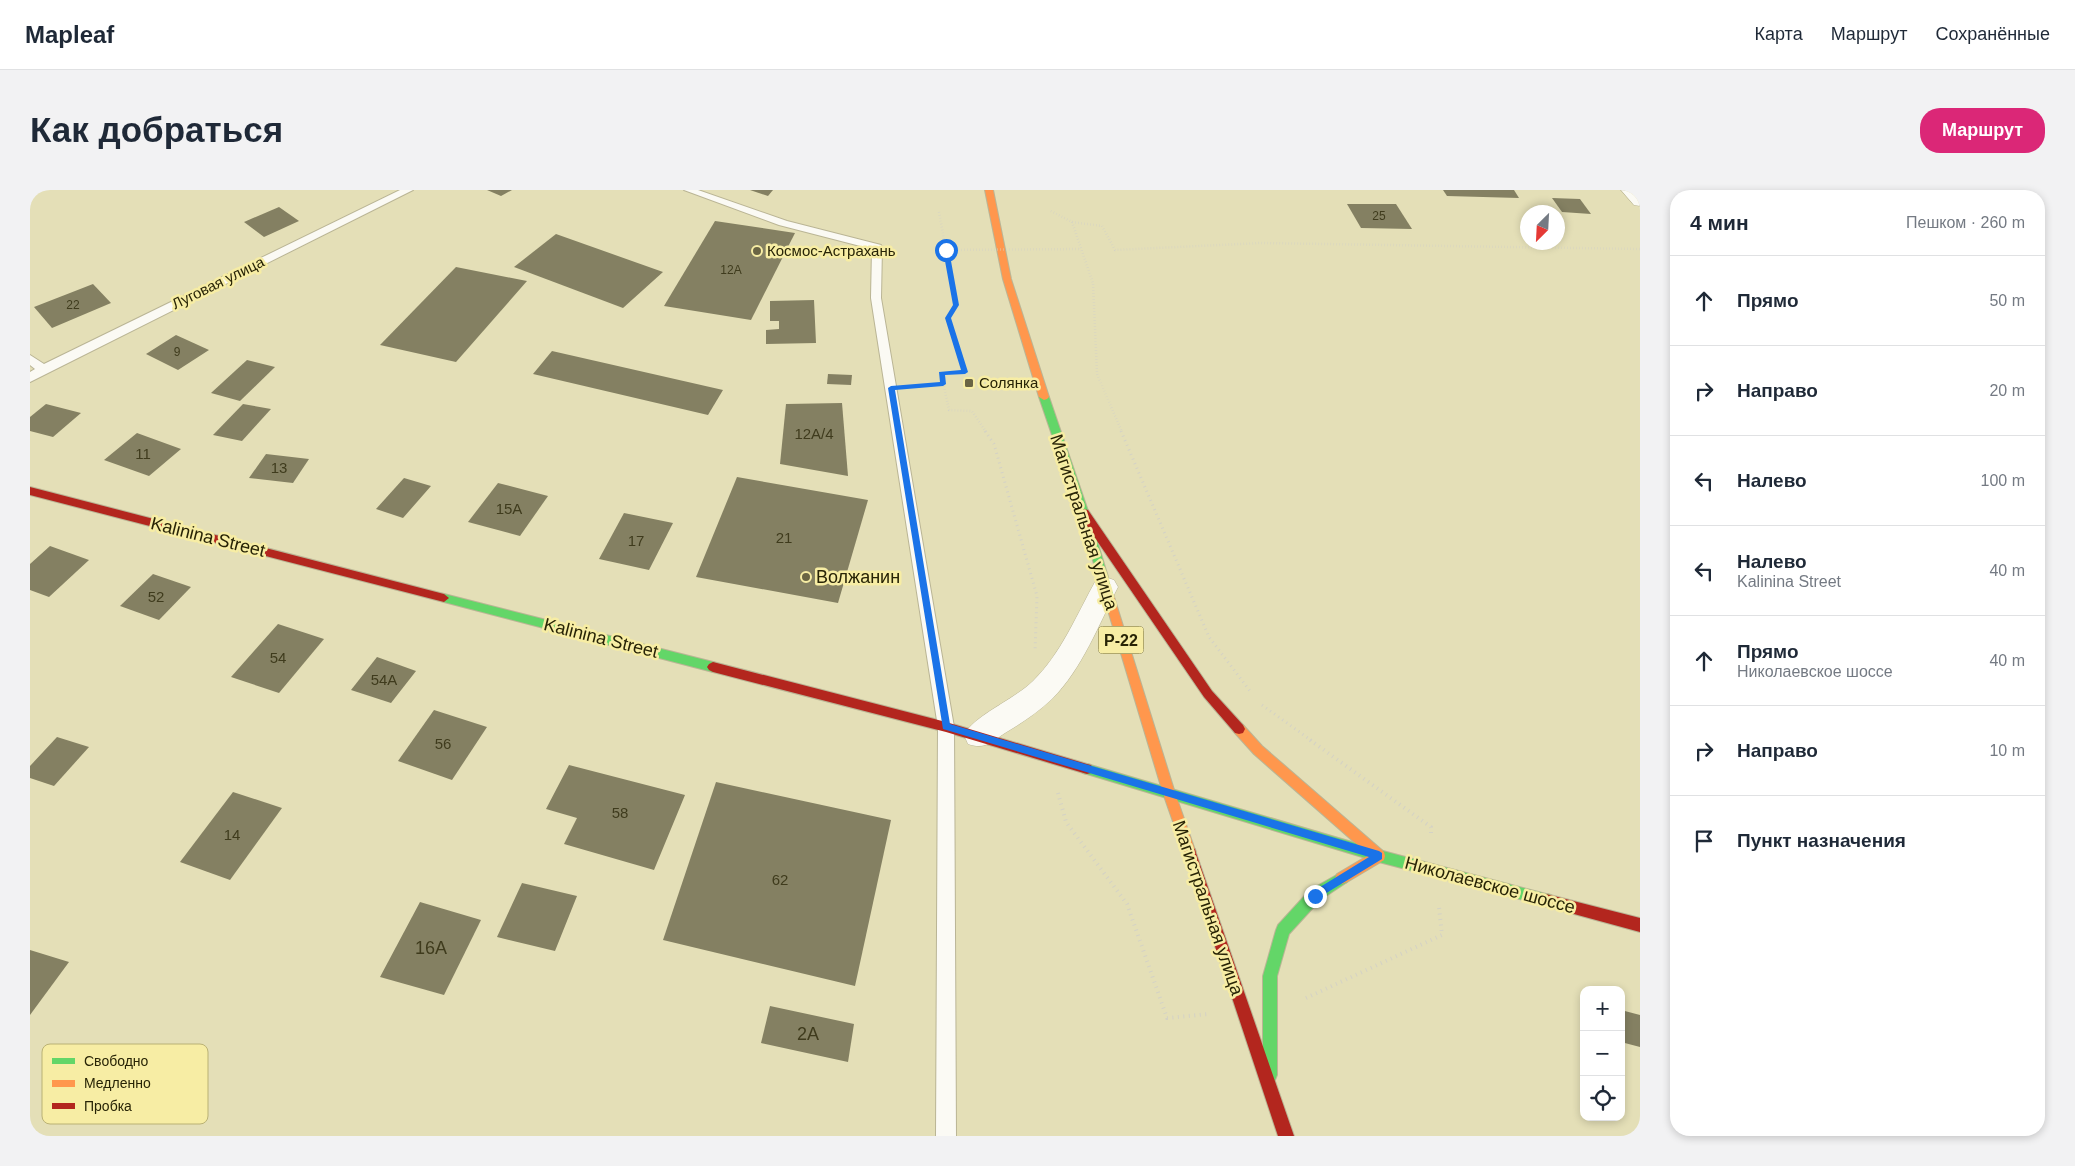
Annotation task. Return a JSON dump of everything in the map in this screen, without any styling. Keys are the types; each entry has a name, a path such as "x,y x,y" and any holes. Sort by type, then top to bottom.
{"main road":[{"name":"Магистральная улица","path":"989,190 1007,279 1041,390 1083,511 1169,793 1286,1136"},
{"name":"Kalinina Street","path":"30,491 946,726 1169,793"},
{"path":"1083,511 1208,694 1258,750 1379,856 1315,896 1283,930 1270,976 1270,1086"},
{"name":"Николаевское шоссе","path":"1169,793 1379,856 1640,924"}],"street":[{"path":"1630,190 1640,201"},
{"path":"978,735 1024,704 1048,683 1073,647 1105,587"}],"lane":[{"name":"Луговая улица","path":"30,378 43,369 408,190"},
{"path":"689,190 783,223 877,247 876,298 946,726 946,1136"},
{"path":"30,359 43,369"}],"path":[{"path":"1051,211 1072,222 1102,226 1114,250 1261,243 1640,249"},
{"path":"939,212 956,305 948,318 965,372 941,373 948,410 972,411"},
{"path":"1072,222 1093,283 1097,374 1209,637 1254,696"},
{"path":"946,250 1081,248"},
{"path":"891,388 943,384"},
{"path":"1260,703 1431,827"}],"building":[{"path":"487,190 512,190 501,196"},
{"path":"750,190 773,190 768,196"},
{"path":"1443,190 1514,190 1519,198 1447,196"},
{"path":"1552,198 1580,199 1591,214 1565,212 1565,205 1557,205"},
{"path":"1347,204 1396,204 1412,229 1361,228"},
{"path":"279,207 299,221 264,237 244,222"},
{"path":"715,221 795,233 751,320 664,306"},
{"path":"556,234 663,272 623,308 514,267"},
{"path":"456,267 527,281 456,362 380,345"},
{"path":"93,284 111,303 52,328 34,307"},
{"path":"814,300 816,343 766,344 766,330 779,329 779,321 770,321 770,301"},
{"path":"176,335 209,350 178,370 146,354"},
{"path":"552,351 723,390 708,415 533,374"},
{"path":"247,360 275,367 240,401 211,393"},
{"path":"828,374 852,375 851,385 827,384"},
{"path":"842,403 848,476 780,464 786,404"},
{"path":"46,404 81,413 53,437 30,431 30,417"},
{"path":"243,404 271,409 242,441 213,435"},
{"path":"137,433 181,449 149,476 104,460"},
{"path":"266,454 309,459 293,483 249,478"},
{"path":"737,477 868,500 838,603 696,577"},
{"path":"404,478 431,486 403,518 376,509"},
{"path":"498,483 548,496 520,536 468,522"},
{"path":"624,513 673,523 649,570 599,559"},
{"path":"50,546 89,560 49,597 30,590 30,564"},
{"path":"153,574 191,587 159,620 120,606"},
{"path":"278,624 324,639 279,693 231,677"},
{"path":"377,657 416,671 391,703 351,690"},
{"path":"434,710 487,727 452,780 398,761"},
{"path":"57,737 89,747 54,786 30,778 30,766"},
{"path":"569,765 685,795 654,870 564,844 577,818 546,809"},
{"path":"716,782 891,820 855,986 663,940"},
{"path":"233,792 282,808 230,880 180,862"},
{"path":"522,883 577,896 555,951 497,937"},
{"path":"420,902 481,920 444,995 380,977"},
{"path":"30,950 69,962 30,1015"},
{"path":"770,1006 854,1024 848,1062 761,1043"},
{"path":"1625,1011 1640,1015 1640,1047 1625,1043"}],"traffic: fast":[{"path":"1044,397 1083,511 1109,597"},
{"path":"444,598 713,667"},
{"path":"1087,769 1169,793"},
{"path":"1169,793 1379,856 1546,900"},
{"path":"1270,1075 1270,976 1283,930 1315,895 1342,878"}],"traffic: slow":[{"path":"989,190 1007,279 1044,397"},
{"path":"1109,597 1169,793 1190,853"},
{"path":"1239,729 1258,750 1379,856 1342,878"}],"traffic: jam":[{"path":"30,491 444,598"},
{"path":"1084,513 1208,694 1239,729"},
{"path":"713,667 946,727 1087,769"},
{"path":"1190,853 1286,1136"},
{"path":"1546,900 1640,925"}],"place":[{"name":"Космос-Астрахань","path":"757,251"},
{"name":"Солянка","path":"969,383"},
{"name":"Волжанин","path":"806,577"}],"route":[{"path":"946,250 956,305 948,318 965,372 941,373 943,384 891,388 946,726 1379,856 1315,896"}]}
